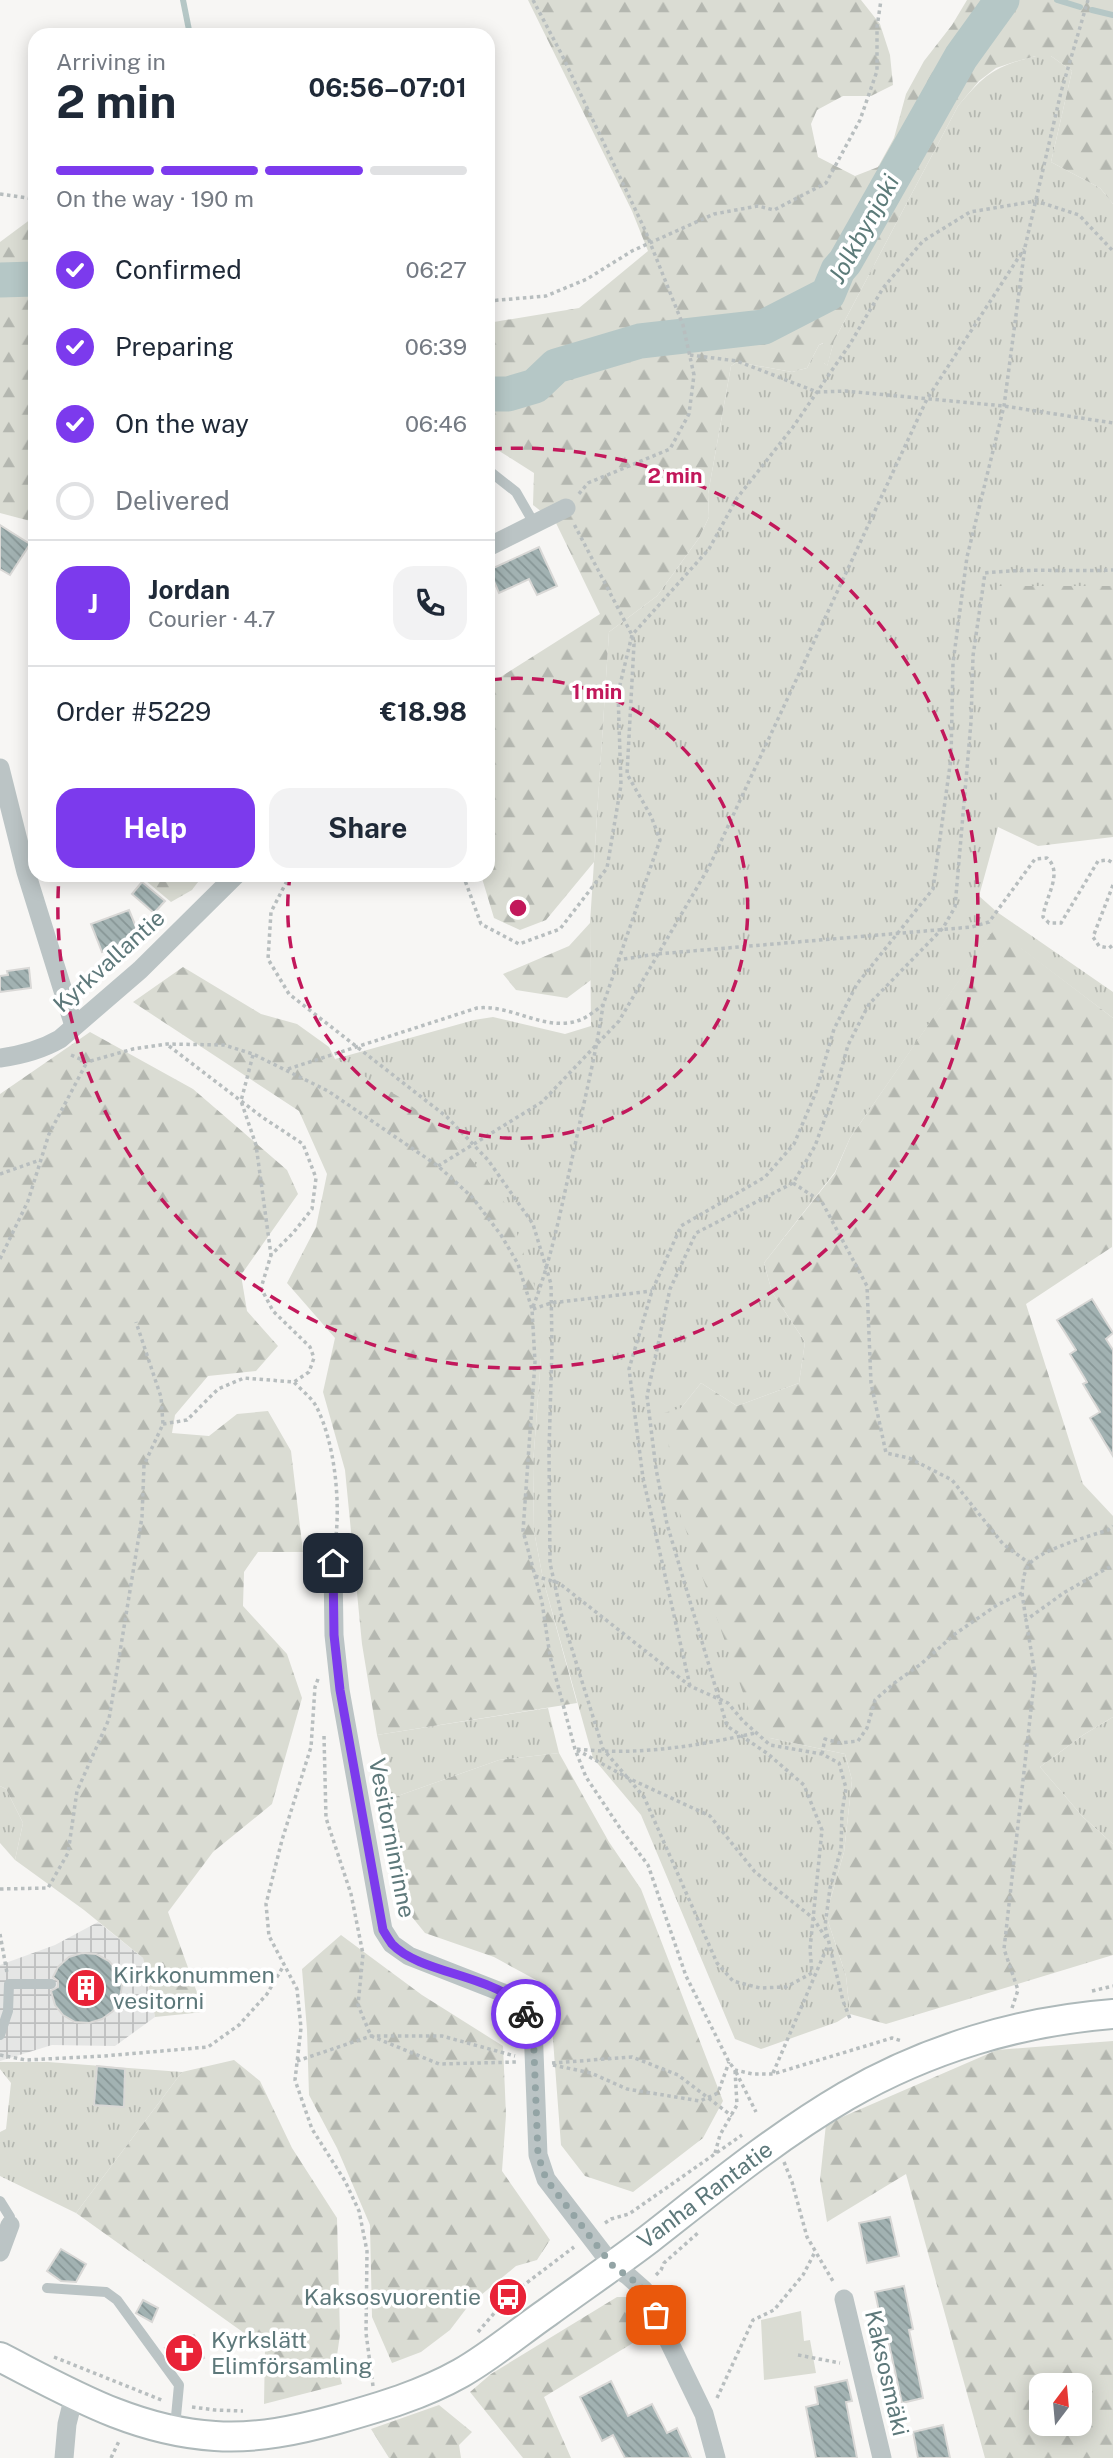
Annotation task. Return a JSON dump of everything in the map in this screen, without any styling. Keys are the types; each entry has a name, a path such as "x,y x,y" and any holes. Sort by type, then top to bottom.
{"main road":[{"name":"Vanha Rantatie","path":"0,2357 74,2396 127,2418 174,2431 215,2436 247,2436 291,2431 415,2396 462,2373 612,2265 782,2137 847,2095 899,2068 942,2050 1050,2022 1113,2014"}],"street":[{"path":"495,544 566,509"},
{"path":"0,768 28,878"},
{"path":"29,882 74,1027"},
{"name":"Kyrkvallantie","path":"0,1058 23,1055 50,1045 74,1027 139,970 229,882"},
{"name":"Vesitorninrinne","path":"333,1563 334,1635 339,1675 383,1930 392,1944 408,1956 506,1994 522,2007 533,2026 540,2063 538,2155 546,2179 612,2265"},
{"path":"0,2252 10,2225"},
{"path":"612,2265 644,2290 704,2414 716,2458"},
{"name":"Kaksosmäki","path":"844,2299 882,2458"},
{"path":"64,2458 67,2424 74,2396"}],"lane":[{"path":"495,476 516,492 535,525"},
{"path":"0,2035 9,2011 9,1984 51,1984"},
{"path":"0,2201 10,2217 10,2225"},
{"path":"47,2288 106,2292 117,2300 179,2385 174,2431"}],"path":[{"path":"532,1309 547,1270 598,1044 603,1005 660,840 651,816 627,774 634,644 632,635 566,509 588,483 670,450 689,414 694,375 683,325 651,243 533,0"},
{"path":"495,300 546,296 587,279 632,251 714,214 758,206 774,210 826,183 860,120 877,71 877,27 881,0"},
{"path":"690,1686 643,1478 629,1369 652,1290 681,1226 765,1177 794,1144 816,1092 834,1029 857,984 933,889 951,758 953,663 968,557 1004,406 1025,247 1061,92 1088,0"},
{"path":"0,194 28,198"},
{"path":"466,882 481,924 519,944 560,929 607,868 621,785 618,693 632,635 709,550 737,498 817,392 850,344 883,288 923,241 970,212 1036,201 1079,215 1113,251"},
{"path":"438,1166 542,1102 619,1021 709,867 927,399 1025,247"},
{"path":"690,355 737,361 817,392 845,391 1004,406 1113,423"},
{"path":"286,882 271,912 268,958 289,994 447,1117 488,1160 533,1224 551,1284 550,1563 562,1617 603,1749 644,1797 717,1963 733,1981 760,1988 786,1987 812,1973 810,1950 822,1830 804,1785 727,1726 667,1524 656,1469 647,1396 670,1289 696,1233 793,1183 815,1146 848,1045 869,1004 943,928 955,907 971,722 973,656 985,573 1113,570"},
{"path":"617,960 657,954 972,927 989,922 1035,859 1047,858 1054,864 1056,872 1043,917 1049,923 1061,923 1098,861 1108,860 1113,863"},
{"path":"1113,885 1093,937 1099,946 1109,948 1113,945"},
{"path":"286,1070 477,1008 504,1008 556,1025 580,1020 603,1005"},
{"path":"50,1045 87,1062 133,1049 167,1044 224,1045 253,1054 328,1091 438,1166 472,1197 502,1235 518,1264 532,1309 535,1362 523,1531 542,1602 550,1656 575,1749 586,1777 648,1865 686,1976 756,2112"},
{"path":"167,1044 303,1144 316,1178 312,1209 271,1255"},
{"path":"163,1424 187,1420 218,1389 244,1378 294,1382 309,1372 314,1358 310,1347 273,1311 261,1288 271,1255 256,1145 241,1101 253,1054"},
{"path":"0,1259 28,1200 53,1123 87,1062"},
{"path":"0,1174 40,1160"},
{"path":"793,1183 822,1202 867,1286 871,1383 886,1453 909,1458 952,1480 1003,1544 1029,1563"},
{"path":"532,1309 551,1303 652,1290"},
{"path":"0,1889 48,1888 68,1853 77,1791 109,1719 142,1517 144,1465 163,1424 161,1397 136,1322"},
{"path":"294,1382 315,1404 326,1431 334,1472 338,1523 333,1563"},
{"path":"1010,2013 1018,1990 1003,1949 1035,1674 1022,1592 1023,1575 1029,1563 1056,1548 1113,1526"},
{"path":"1026,1620 1065,1592 1113,1564"},
{"path":"535,1576 559,1583 690,1686 728,1703 755,1733 770,1745 822,1755 839,1763 846,1788 841,1849 830,1888 825,1926 843,2001 851,2021"},
{"path":"822,1755 825,1739 840,1744 858,1741 867,1728 875,1700 892,1684 921,1664 955,1634 997,1605 1022,1592"},
{"path":"339,1675 319,1677 315,1687 311,1747 266,1904 269,1936 297,1989 301,2028 295,2080 312,2129 345,2181 359,2211 367,2251 366,2333 373,2387"},
{"path":"575,1749 607,1753 649,1751 755,1733"},
{"path":"575,1749 628,1778 710,1816 754,1872 813,1918 829,1943"},
{"path":"0,1934 9,1984"},
{"path":"773,2074 829,1943"},
{"path":"0,2055 26,2060 208,2047 239,2025 267,1993 284,1965"},
{"path":"297,2061 371,2036 442,2036 540,2063 632,2057 678,2075 732,2116"},
{"path":"735,2070 752,2074 773,2074 892,2038 908,2044"},
{"path":"715,2153 720,2135 737,2105 735,2070"},
{"path":"783,2160 807,2237 844,2299"},
{"path":"664,2263 702,2229"},
{"path":"704,2414 716,2400 753,2320 774,2310 803,2275 815,2252"},
{"path":"799,2355 860,2367"},
{"path":"111,2458 121,2437"}],"shaded area":[{"path":"98,1922 143,1958 155,2017 115,2046 52,2045 0,2061 0,1965 55,1945"}],"green space":[{"path":"528,0 861,0 880,24 890,55 893,85 871,96 843,96 817,110 811,124 818,157 855,176 878,167 894,138 906,94 924,61 952,25 967,0 1113,0 1113,204 1100,188 1051,162 1072,71 1051,56 1036,56 996,68 979,81 958,106 834,341 827,367 824,363 823,343 819,345 807,368 792,372 737,362 731,366 708,494 709,517 699,538 657,596 609,632 594,862 546,920 520,930 494,918 483,882 495,882 495,681 600,614 556,523 533,505 534,473 495,448 495,322 579,308 648,251 632,211"},
{"path":"1036,56 1051,56 1072,71 1051,162 1100,188 1113,204 1113,586 998,586 998,827 979,896 997,912 1113,992 1113,1018 995,929 850,1138 835,1172 764,1263 772,1292 805,1342 799,1383 737,1406 701,1383 681,1408 770,1738 845,1754 852,1780 844,1852 826,1915 846,1976 850,2014 837,2022 761,2049 735,2039 641,1815 593,1758 543,1579 534,1531 533,1464 541,1358 458,1142 335,1059 493,1017 565,1034 591,1026 590,923 609,632 657,596 699,538 709,517 708,494 731,366 737,362 792,372 807,368 819,345 824,343 824,363 827,366 834,341 958,106 992,73"},
{"path":"28,221 28,520 0,513 0,242"},
{"path":"998,586 1113,586 1113,837 1038,846 998,827"},
{"path":"147,882 198,882 192,890 171,902"},
{"path":"590,923 591,980 567,998 516,990 503,974 569,946"},
{"path":"995,928 1113,1018 1112,1247 1026,1304 1083,1484 1113,1516 1113,1717 1083,1735 1040,1767 1083,1817 1113,1844 1113,1955 886,2024 850,2014 846,1976 826,1915 844,1852 852,1780 845,1754 770,1738 754,1724 677,1505 664,1413 681,1408 701,1383 737,1406 799,1383 805,1342 772,1292 764,1263 835,1173 850,1138"},
{"path":"183,967 261,1014 297,1024 329,1047 335,1059 401,1098 458,1142 508,1207 542,1308 533,1464 534,1531 543,1579 577,1703 377,1735 362,1644 345,1470 323,1392 335,1338 287,1283 316,1227 327,1174 299,1111 133,1002"},
{"path":"90,1032 193,1089 287,1170 298,1194 241,1275 247,1311 278,1346 256,1371 208,1376 175,1415 172,1433 209,1436 237,1414 268,1411 291,1451 303,1552 258,1552 244,1572 243,1606 287,1654 302,1698 272,1804 213,1852 168,1912 204,2012 155,2017 143,1958 84,1910 15,1860 23,1823 6,1789 0,1786 0,1094"},
{"path":"548,1708 559,1753 499,1760 392,1798 377,1735"},
{"path":"1113,1717 1113,1844 1083,1817 1040,1767 1083,1735"},
{"path":"559,1753 609,1842 641,1889 723,2101 703,2138 633,2192 585,2176 561,2145 549,1987 494,1957 425,1933 408,1912 392,1798 499,1760"},
{"path":"0,1786 6,1789 23,1823 15,1860 0,1843"},
{"path":"341,1935 422,1995 503,2046 506,2115 502,2171 550,2240 537,2260 516,2266 469,2305 450,2330 421,2352 392,2363 372,2317 370,2225 337,2148 309,2095 302,1969"},
{"path":"1113,2041 1113,2458 985,2458 906,2174 827,2222 820,2180 826,2124 997,2050"},
{"path":"234,2060 260,2081 292,2148 337,2218 340,2335 336,2362 342,2384 264,2404 265,2348 76,2213 182,2072"},
{"path":"0,2062 48,2062 182,2072 76,2213 0,2176 0,2132 6,2129 11,2083 0,2069"},
{"path":"617,2297 629,2297 651,2332 544,2397 571,2458 523,2458 470,2392 491,2374"},
{"path":"801,2311 804,2341 810,2340 816,2373 764,2380 761,2320"},
{"path":"439,2405 472,2432 459,2445 461,2458 389,2458 371,2429"}],"building":[{"path":"0,525 28,543 28,547 10,575 0,569"},
{"path":"539,547 557,586 537,595 529,579 499,593 495,584 495,567"},
{"path":"142,882 165,901 154,913 132,894"},
{"path":"129,910 140,937 102,952 91,924"},
{"path":"29,968 31,988 0,992 0,976 8,975 7,971"},
{"path":"1092,1299 1113,1333 1106,1339 1113,1350 1113,1456 1090,1418 1100,1412 1083,1384 1087,1382 1070,1354 1076,1350 1057,1320"},
{"name":"Kirkkonummen vesitorni","path":"82,1953 96,1954 109,1961 118,1972 122,1985 120,1999 113,2011 102,2019 89,2023 75,2022 63,2015 55,2005 51,1991 58,1987 58,1981 53,1977 58,1967 69,1957"},
{"path":"97,2066 125,2069 124,2107 94,2105"},
{"path":"890,2217 899,2256 867,2263 859,2223"},
{"path":"61,2249 86,2264 76,2282 61,2281 47,2271"},
{"path":"904,2286 913,2329 909,2330 923,2398 902,2403 875,2292"},
{"path":"143,2300 158,2308 152,2322 136,2313"},
{"name":"Kyrkslätt Elimförsamling","path":"194,2335 204,2358 177,2369 165,2348"},
{"path":"847,2380 852,2401 846,2402 857,2458 816,2458 806,2407 818,2404 815,2387"},
{"path":"611,2381 628,2416 652,2404 667,2433 677,2428 691,2458 625,2458 613,2435 602,2441 580,2397"},
{"path":"943,2425 950,2458 918,2458 913,2432"}],"waterway":[{"path":"183,0 189,28"},
{"name":"Jolkbynjoki","path":"495,394 508,394 535,386 556,366 640,341 764,327 828,294 838,270 961,57 1002,0"},
{"path":"1057,0 1080,7"},
{"path":"1092,10 1113,15"},
{"name":"Jolkbynjoki","path":"0,280 28,279"}],"way so far":[{"path":"526,2014 533,2026 538,2155 546,2179 612,2265 641,2286 656,2315"}],"place":[{"name":"Kirkkonummen vesitorni","path":"86,1988"},
{"name":"Kaksosvuorentie","path":"508,2297"},
{"name":"Kyrkslätt Elimförsamling","path":"184,2353"}],"route":[{"path":"333,1563 334,1635 340,1690 383,1930 392,1944 408,1956 506,1994 522,2007 526,2014"}]}
